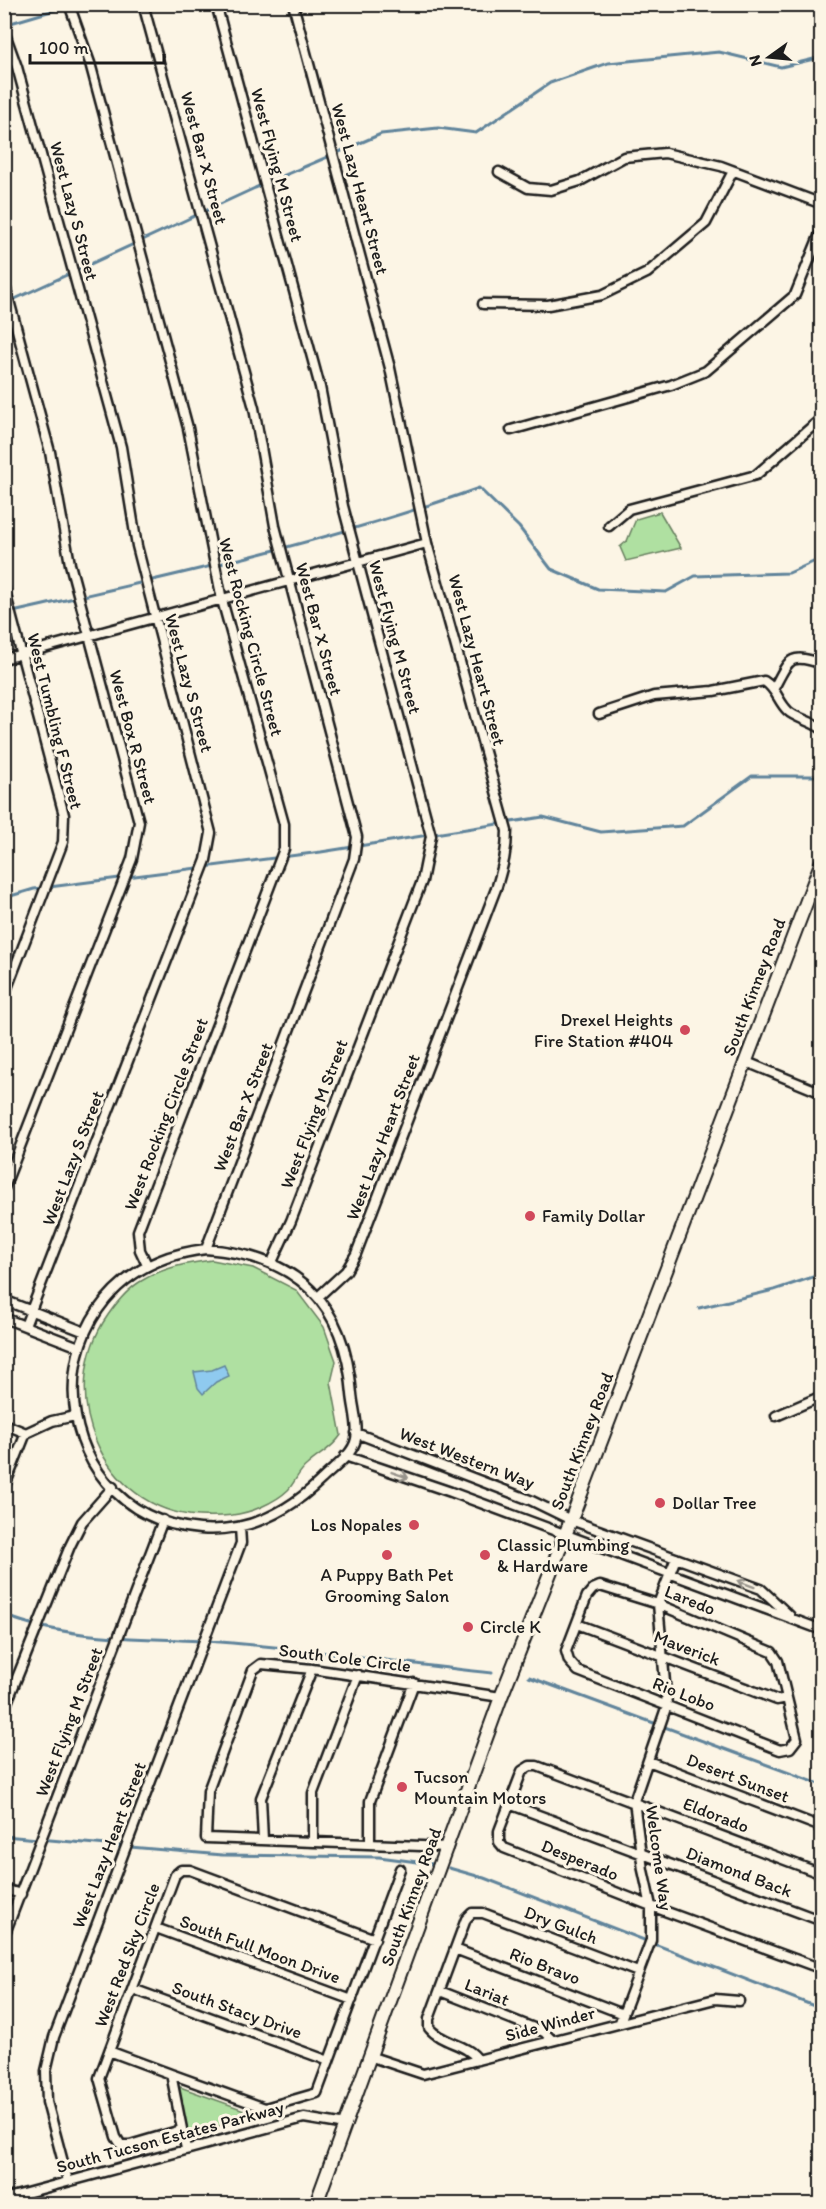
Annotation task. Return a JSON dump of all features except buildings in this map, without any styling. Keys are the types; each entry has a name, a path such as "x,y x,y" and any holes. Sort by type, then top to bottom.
{"main road":[{"name":"South Kinney Road","path":"316,2205 372,2057 501,1697 565,1536 744,1061 820,870"}],"street":[{"name":"West Rocking Circle Street","path":"69,4 90,63 188,428 222,600 284,824 284,849 138,1232 140,1250 147,1265"},
{"name":"West Bar X Street","path":"143,4 254,408 275,526 357,837 354,859 207,1249"},
{"name":"West Flying M Street","path":"216,4 320,387 343,506 431,836 422,881 295,1211 272,1262"},
{"name":"West Lazy Heart Street","path":"293,4 390,368 427,543 507,831 507,853 356,1254 346,1271 318,1297"},
{"name":"West Lazy S Street","path":"4,31 17,66 121,447 137,546 211,833 206,860 25,1326"},
{"path":"499,172 528,188 551,190 580,181 624,157 665,153 733,171 822,204"},
{"path":"483,304 548,305 602,295 646,273 706,223 733,171"},
{"path":"511,430 671,385 706,371 795,295 822,229"},
{"name":"West Box R Street","path":"4,282 50,452 70,564 139,822 132,859 4,1188"},
{"path":"609,526 629,509 756,475 822,418"},
{"path":"4,658 427,543"},
{"name":"West Tumbling F Street","path":"4,588 64,814 63,842 4,996"},
{"path":"774,688 787,662 793,658 802,657 822,664"},
{"path":"599,714 654,696 713,691 764,681 774,688 788,712 812,721 822,729"},
{"path":"812,721 822,720"},
{"path":"744,1061 822,1093"},
{"path":"207,1249 240,1251 272,1262 297,1277 318,1297 338,1327 350,1362 356,1439 345,1456 298,1501 280,1512 240,1527 214,1530 188,1528 163,1520 136,1506 112,1487 89,1454 75,1416 73,1381 79,1347 85,1332 108,1296 129,1276 166,1257 207,1249"},
{"path":"4,1300 85,1332"},
{"path":"4,1318 79,1347"},
{"path":"776,1416 822,1396"},
{"path":"4,1488 26,1433 52,1420 75,1416"},
{"path":"4,1424 26,1433"},
{"name":"West Western Way","path":"356,1433 530,1500 571,1520 761,1589 793,1618"},
{"name":"West Western Way","path":"345,1456 451,1492 822,1630"},
{"path":"4,1710 70,1546 82,1522 112,1487"},
{"name":"West Flying M Street","path":"4,1936 163,1520"},
{"name":"West Lazy Heart Street","path":"68,2181 47,2102 46,2071 54,2037 241,1543 240,1527"},
{"name":"Welcome Way","path":"621,2018 651,1940 651,1906 643,1870 634,1802 667,1705 658,1604 676,1558"},
{"name":"Laredo","path":"577,1624 586,1596 593,1588 600,1586 658,1604 772,1652 778,1661 787,1698"},
{"name":"Maverick","path":"577,1624 777,1700 787,1698"},
{"name":"Rio Lobo","path":"577,1624 566,1651 569,1661 578,1671 780,1750 790,1748 797,1739 787,1698"},
{"name":"South Cole Circle","path":"263,1840 206,1838 208,1791 253,1670 261,1664 358,1675 501,1697"},
{"path":"312,1669 261,1798 263,1840 448,1847"},
{"path":"313,1842 313,1793 358,1675"},
{"path":"370,1844 370,1801 414,1683"},
{"name":"Desert Sunset","path":"648,1761 819,1828"},
{"name":"Eldorado","path":"509,1804 522,1771 530,1766 634,1802 822,1874"},
{"name":"Desperado","path":"509,1804 499,1831 499,1842 504,1848 651,1906 822,1969"},
{"name":"Diamond Back","path":"509,1804 822,1921"},
{"name":"West Red Sky Circle","path":"375,1939 190,1870 182,1870 175,1875 109,2051 265,2108 317,2093 375,1939 400,1869"},
{"path":"4,1890 21,1894"},
{"name":"Dry Gulch","path":"455,1949 466,1919 472,1913 483,1914 638,1972"},
{"name":"South Full Moon Drive","path":"156,1928 352,2000"},
{"path":"455,1949 429,2019 429,2028 435,2035 473,2053 478,2060"},
{"name":"Rio Bravo","path":"455,1949 621,2018"},
{"name":"South Stacy Drive","path":"133,1989 329,2061"},
{"name":"Lariat","path":"440,1991 544,2032 552,2040"},
{"name":"Side Winder","path":"372,2057 423,2074 552,2040 621,2018 715,1999 739,2001"},
{"path":"109,2051 99,2078 116,2137 121,2145 130,2145 181,2130"},
{"path":"171,2074 186,2149"},
{"name":"South Tucson Estates Parkway","path":"4,2199 304,2118 346,2125"}],"green space":[{"path":"660,512 681,548 626,561 620,547 627,541 636,519"},
{"path":"212,1260 253,1268 296,1290 324,1327 336,1361 331,1382 341,1435 329,1448 304,1467 283,1495 253,1510 238,1514 199,1516 165,1509 136,1493 113,1470 96,1442 87,1411 86,1378 92,1345 108,1315 129,1291 143,1280 168,1269"},
{"path":"180,2087 261,2116 187,2134 178,2096"}],"water":[{"path":"224,1365 229,1376 216,1382 203,1394 198,1388 194,1372 212,1370"}],"waterway":[{"path":"4,25 75,4"},
{"path":"4,304 255,188 381,134 438,128 476,133 550,83 608,63 719,52 781,67 822,57"},
{"path":"4,614 303,543 479,488 519,527 551,569 598,589 666,592 695,576 789,573 822,558"},
{"path":"4,898 34,889 321,852 543,817 601,832 683,826 752,776 822,776"},
{"path":"699,1308 774,1290 822,1274"},
{"path":"4,1615 30,1624 83,1634 254,1645 492,1673"},
{"path":"529,1677 822,1785"},
{"path":"4,1836 222,1855 379,1857 433,1864"},
{"path":"449,1868 484,1878 822,2009"}],"place":[{"name":"Drexel Heights Fire Station #404","path":"685,1030"},
{"name":"Family Dollar","path":"530,1216"},
{"name":"Dollar Tree","path":"660,1503"},
{"name":"Los Nopales","path":"414,1525"},
{"name":"A Puppy Bath Pet Grooming Salon","path":"387,1555"},
{"name":"Classic Plumbing & Hardware","path":"485,1555"},
{"name":"Circle K","path":"468,1627"},
{"name":"Tucson Mountain Motors","path":"402,1787"}]}
